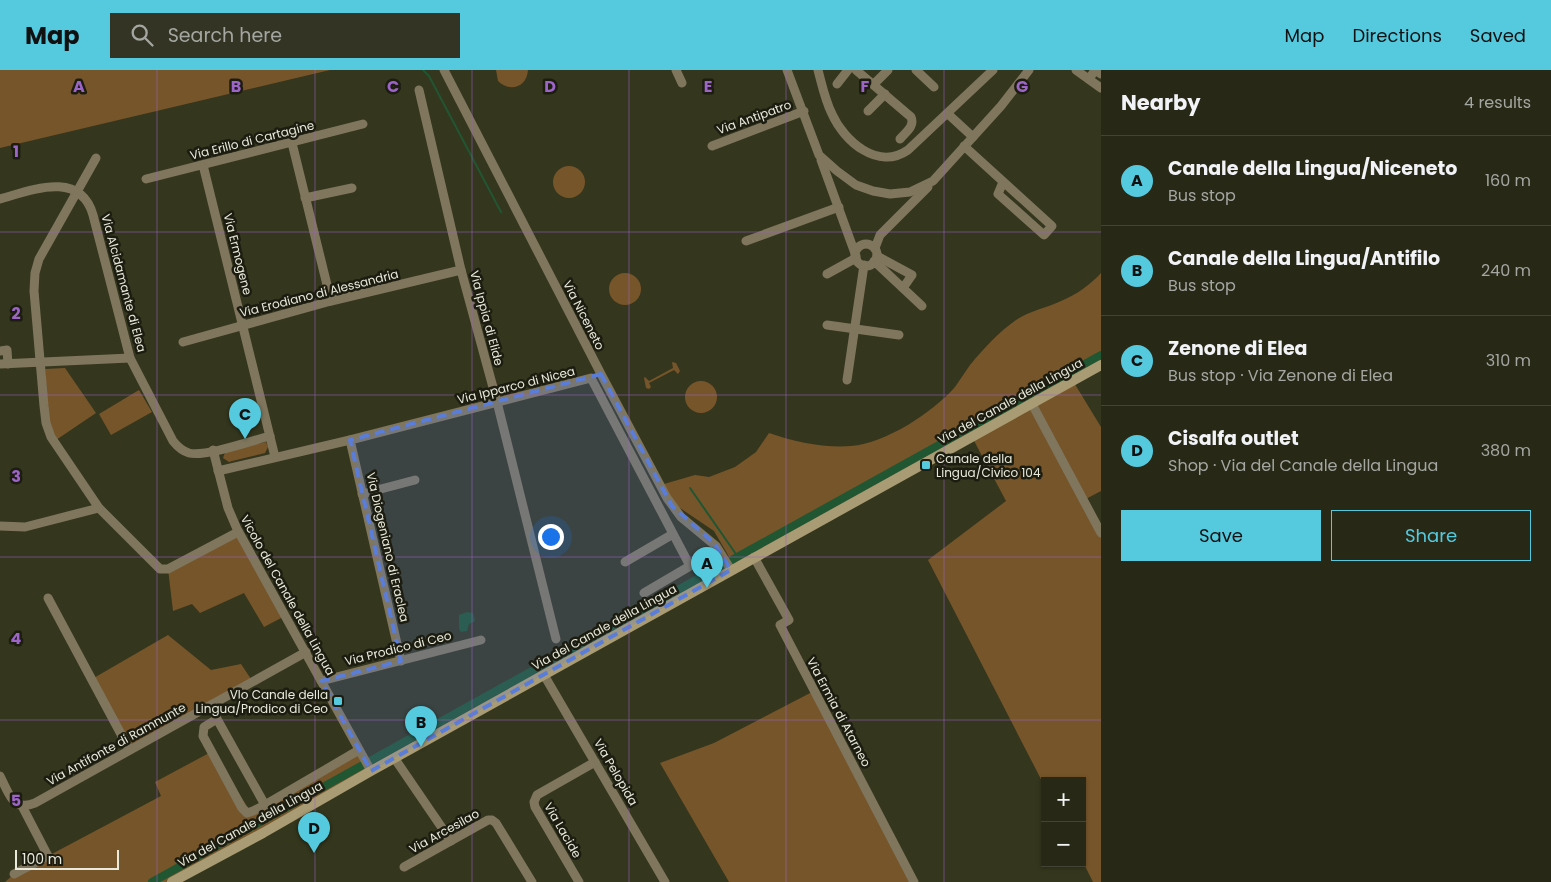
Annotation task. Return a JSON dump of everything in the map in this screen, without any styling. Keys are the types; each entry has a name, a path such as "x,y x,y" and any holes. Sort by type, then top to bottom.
{"street":[{"name":"Via Niceneto","path":"444,70 600,374 672,506 684,519 714,543 730,568"},
{"path":"676,70 682,83"},
{"path":"787,70 804,111 858,262 868,266 875,255 880,235 933,182 1029,70"},
{"path":"818,70 826,99 835,121 854,143 870,154 888,157 901,154 948,114 993,70"},
{"path":"837,84 848,70"},
{"path":"856,70 912,119 912,126 900,139"},
{"path":"874,84 888,70"},
{"path":"916,70 934,87"},
{"path":"1076,70 1101,88"},
{"path":"1088,79 1095,70 1101,74"},
{"name":"Via Ippia di Elide","path":"419,90 461,270 497,402 556,639"},
{"path":"868,111 885,94"},
{"name":"Via Antipatro","path":"712,146 804,111"},
{"path":"948,114 973,137"},
{"name":"Via Erillo di Cartagine","path":"146,179 363,124"},
{"path":"292,143 331,302"},
{"path":"964,146 1052,226 1044,235 998,194 1003,182"},
{"path":"819,155 832,168 852,182 877,192 890,194 904,193 933,182"},
{"path":"96,158 43,252 35,271 34,291 44,406 49,433 99,508 162,570 168,569 238,532"},
{"name":"Via Ermogene","path":"204,165 275,457"},
{"path":"0,199 48,187 77,191"},
{"path":"305,198 352,188"},
{"name":"Via Alcidamante di Elea","path":"77,191 86,200 92,212 130,358 177,446 191,453 213,450 270,436"},
{"path":"746,242 839,207"},
{"path":"856,257 856,251 861,246 870,245 875,255 903,288 922,306"},
{"path":"875,255 912,274 903,288"},
{"path":"827,274 856,257"},
{"path":"847,380 864,265"},
{"name":"Via Erodiano di Alessandria","path":"184,342 331,302 461,270"},
{"path":"827,325 899,336"},
{"path":"0,350 8,350 4,364 130,358"},
{"name":"Via del Canale della Lingua","path":"172,882 274,827 370,770 394,759 544,675 730,568 754,557 1101,365"},
{"path":"590,378 600,374"},
{"name":"Via Ipparco di Nicea","path":"218,471 350,440 590,378 690,566 644,594"},
{"path":"1032,404 1101,533"},
{"name":"Via Diogeniano di Eraclea","path":"350,440 402,661"},
{"name":"Vicolo del Canale della Lingua","path":"213,450 228,508 238,532 370,770"},
{"path":"362,494 415,480"},
{"path":"0,526 25,527 99,508"},
{"path":"625,562 673,534"},
{"name":"Via Ermia di Atarneo","path":"754,557 789,620 780,625 914,882"},
{"path":"48,598 130,749"},
{"name":"Via Prodico di Ceo","path":"321,681 481,640"},
{"name":"Via Antifonte di Ramnunte","path":"22,806 37,802 306,652"},
{"name":"Via Pelopida","path":"544,675 666,882"},
{"path":"211,705 265,805"},
{"path":"217,719 204,727 202,735 239,804 247,812 265,805 361,754"},
{"path":"394,759 451,841"},
{"name":"Via Lacide","path":"579,882 535,807 534,802 538,796 595,762"},
{"path":"0,776 15,802 22,806 48,856 14,874"},
{"name":"Via Arcesilao","path":"404,868 488,820 492,820 496,822 532,882"}],"highlighted area":[{"path":"601,374 672,506 714,543 731,570 371,771 321,681 401,661 350,440"}],"shaded area":[{"path":"0,70 330,70 0,148"},
{"path":"496,70 528,70 525,81 517,86 508,87 498,81"},
{"path":"569,166 575,167 580,171 584,176 584,188 580,193 575,197 569,198 563,197 558,193 554,188 553,182 554,176 558,171 563,167"},
{"path":"625,273 631,274 636,278 640,283 640,295 636,300 631,304 625,305 619,304 614,300 610,295 609,289 610,283 614,278 619,274"},
{"path":"1101,273 1101,361 738,562 732,562 714,531 674,504 664,484 695,475 709,477 735,467 756,452 769,433 810,444 851,446 879,439 908,425 945,397 955,387 980,353 997,335 1016,320 1026,314 1072,296"},
{"path":"672,362 676,363 680,371 678,374 674,370 649,383 651,387 649,389 646,388 645,377 649,381 673,368"},
{"path":"65,368 96,413 56,440 49,425 45,369"},
{"path":"701,381 707,382 712,386 716,391 716,403 712,408 707,412 701,413 695,412 690,408 686,403 685,397 686,391 690,386 695,382"},
{"path":"1073,381 1101,427 1101,491 1084,500 1101,533 1101,882 1093,882 1086,867 1086,777 1041,777 1041,779 928,560 1006,501 972,437"},
{"path":"139,390 152,412 111,435 99,414"},
{"path":"266,442 268,447 265,453 229,462 223,458 226,450"},
{"path":"238,532 285,616 264,627 244,593 200,613 192,604 173,611 168,569"},
{"path":"467,612 473,613 475,621 469,624 467,631 461,632 459,629 459,615"},
{"path":"168,635 211,670 241,664 253,682 129,749 92,679"},
{"path":"814,691 914,882 729,882 660,763 714,743"},
{"path":"359,750 371,771 172,882 5,882 14,874 161,796 155,782 211,752 251,812"}],"waterway":[{"path":"423,70 429,76 501,212"},
{"path":"152,882 1101,355"},
{"path":"690,488 738,557"}],"place":[{"name":"Zenone di Elea","path":"245,439"},
{"name":"Canale della Lingua/Civico 104","path":"926,465"},
{"name":"Canale della Lingua/Niceneto","path":"707,588"},
{"name":"Vlo Canale della Lingua/Prodico di Ceo","path":"338,701"},
{"name":"Canale della Lingua/Antifilo","path":"421,747"},
{"name":"Cisalfa outlet","path":"314,853"}]}
